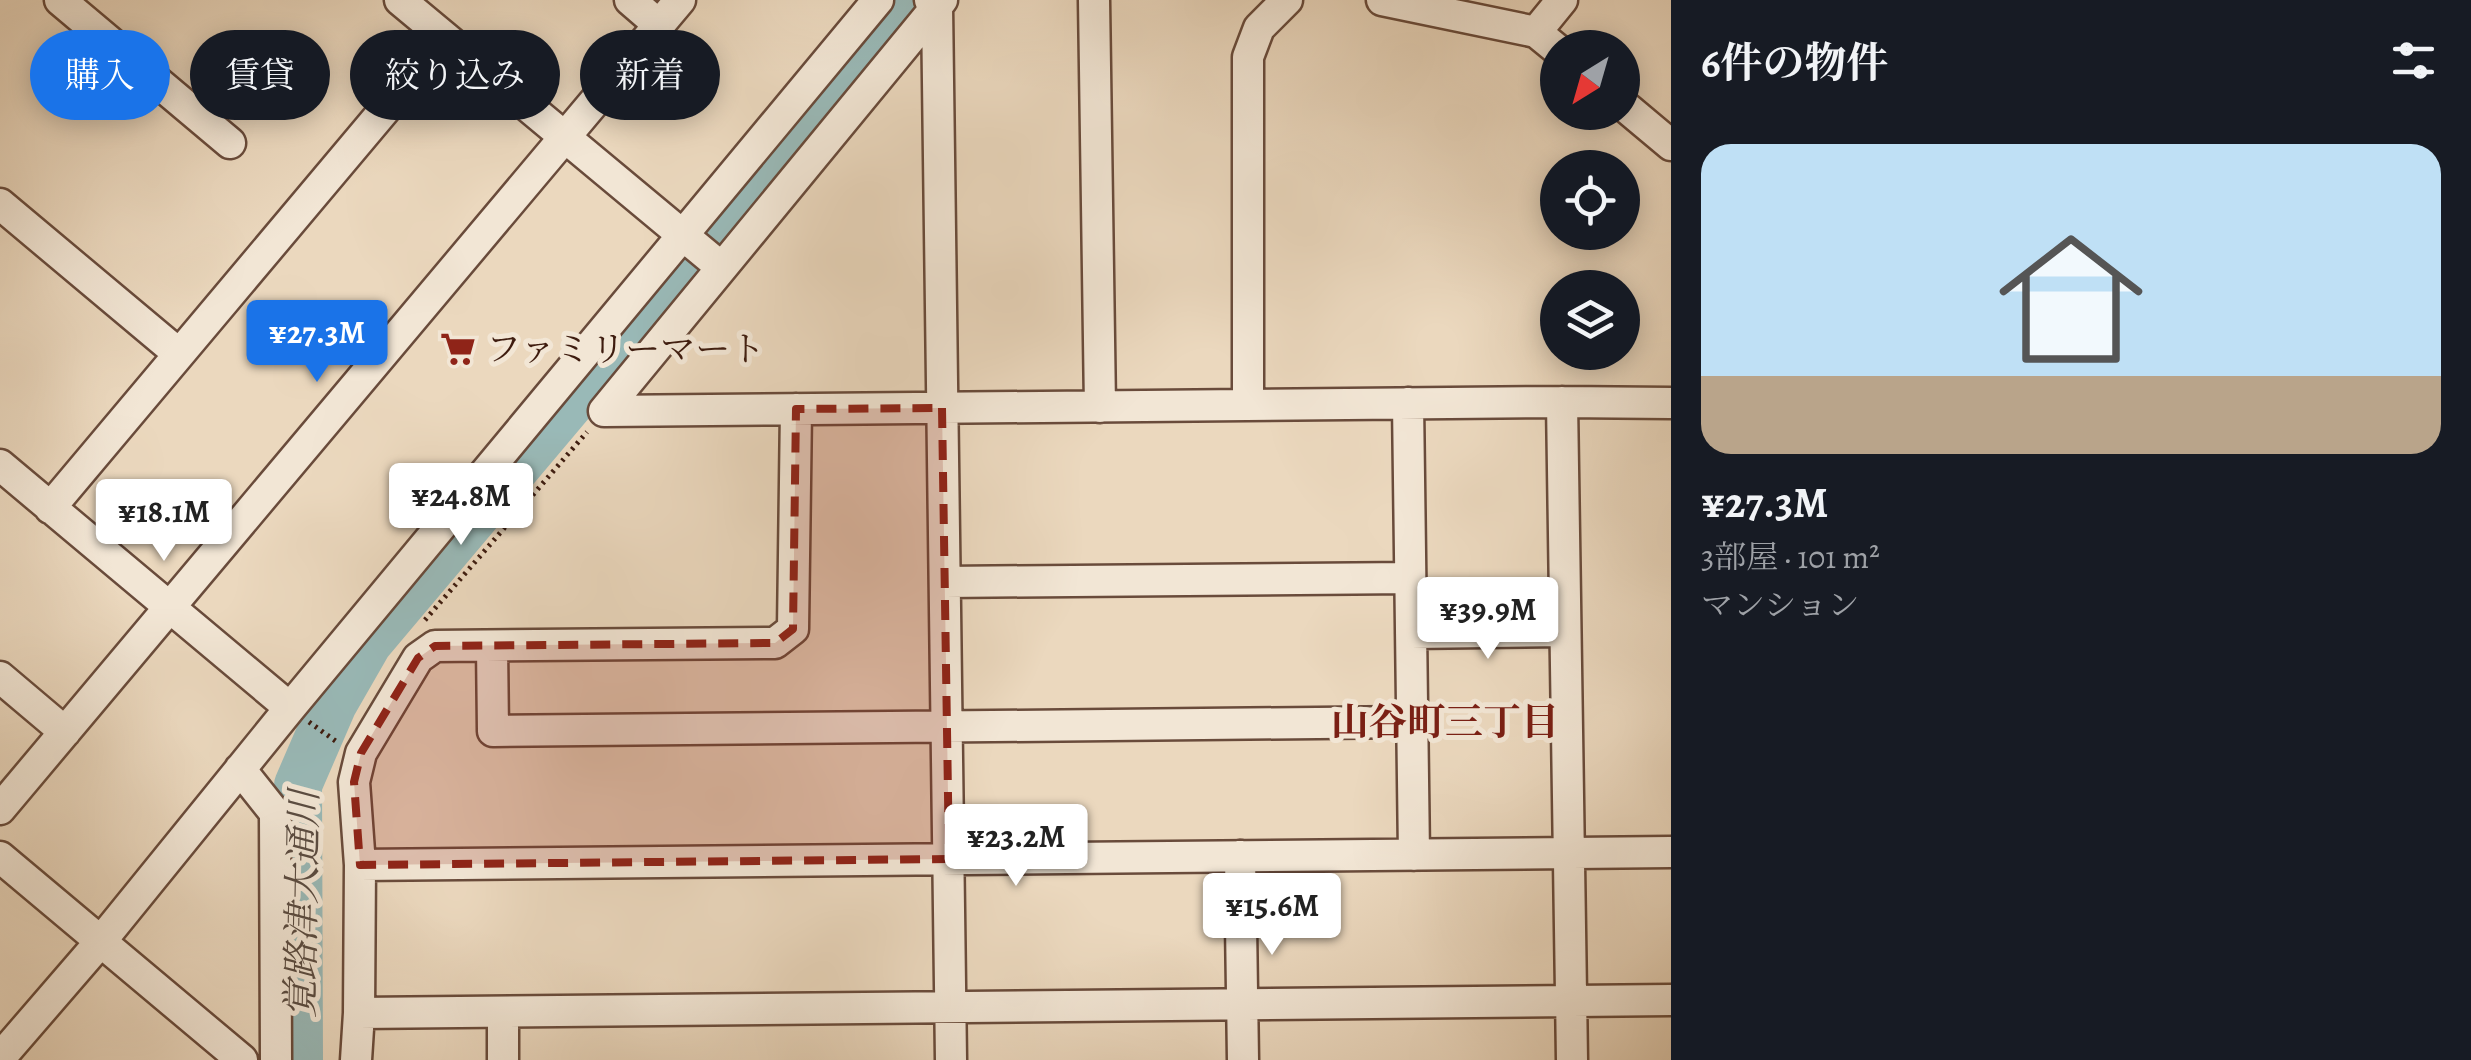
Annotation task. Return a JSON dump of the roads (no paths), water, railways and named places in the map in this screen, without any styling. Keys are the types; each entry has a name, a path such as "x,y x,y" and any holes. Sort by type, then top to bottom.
{"street":[{"path":"60,0 230,143"},
{"path":"400,0 436,30"},
{"path":"630,0 659,24"},
{"path":"0,810 680,0"},
{"path":"10,1055 290,708 878,0"},
{"path":"1094,0 1100,407"},
{"path":"1248,405 1248,56 1259,28 1287,0"},
{"path":"1382,0 1540,39"},
{"path":"1551,30 1562,0"},
{"path":"936,2 604,412 1671,403"},
{"path":"936,2 951,1060"},
{"path":"1640,119 1671,145"},
{"path":"50,508 376,120"},
{"path":"543,120 720,268"},
{"path":"0,204 180,354"},
{"path":"1562,402 1572,1060"},
{"path":"1408,404 1414,855"},
{"path":"356,1060 360,865 354,782 362,753 418,658 434,646 775,644 793,629 796,409"},
{"path":"0,466 290,708"},
{"path":"945,582 1410,578"},
{"path":"1410,633 1566,631"},
{"path":"492,646 493,731 1412,722"},
{"path":"0,677 65,732"},
{"path":"240,769 276,812 276,1060"},
{"path":"360,865 1671,852"},
{"path":"1240,856 1243,1060"},
{"path":"0,857 242,1060"},
{"path":"359,1013 1671,1000"},
{"path":"503,1012 504,1060"}],"waterway":[{"name":"覚路津大通川","path":"299,1060 298,785 333,704 368,643 910,0"}],"place":[{"name":"ファミリーマート","path":"458,349"}],"district":[{"name":"山谷町三丁目","path":"1445,722"}]}
